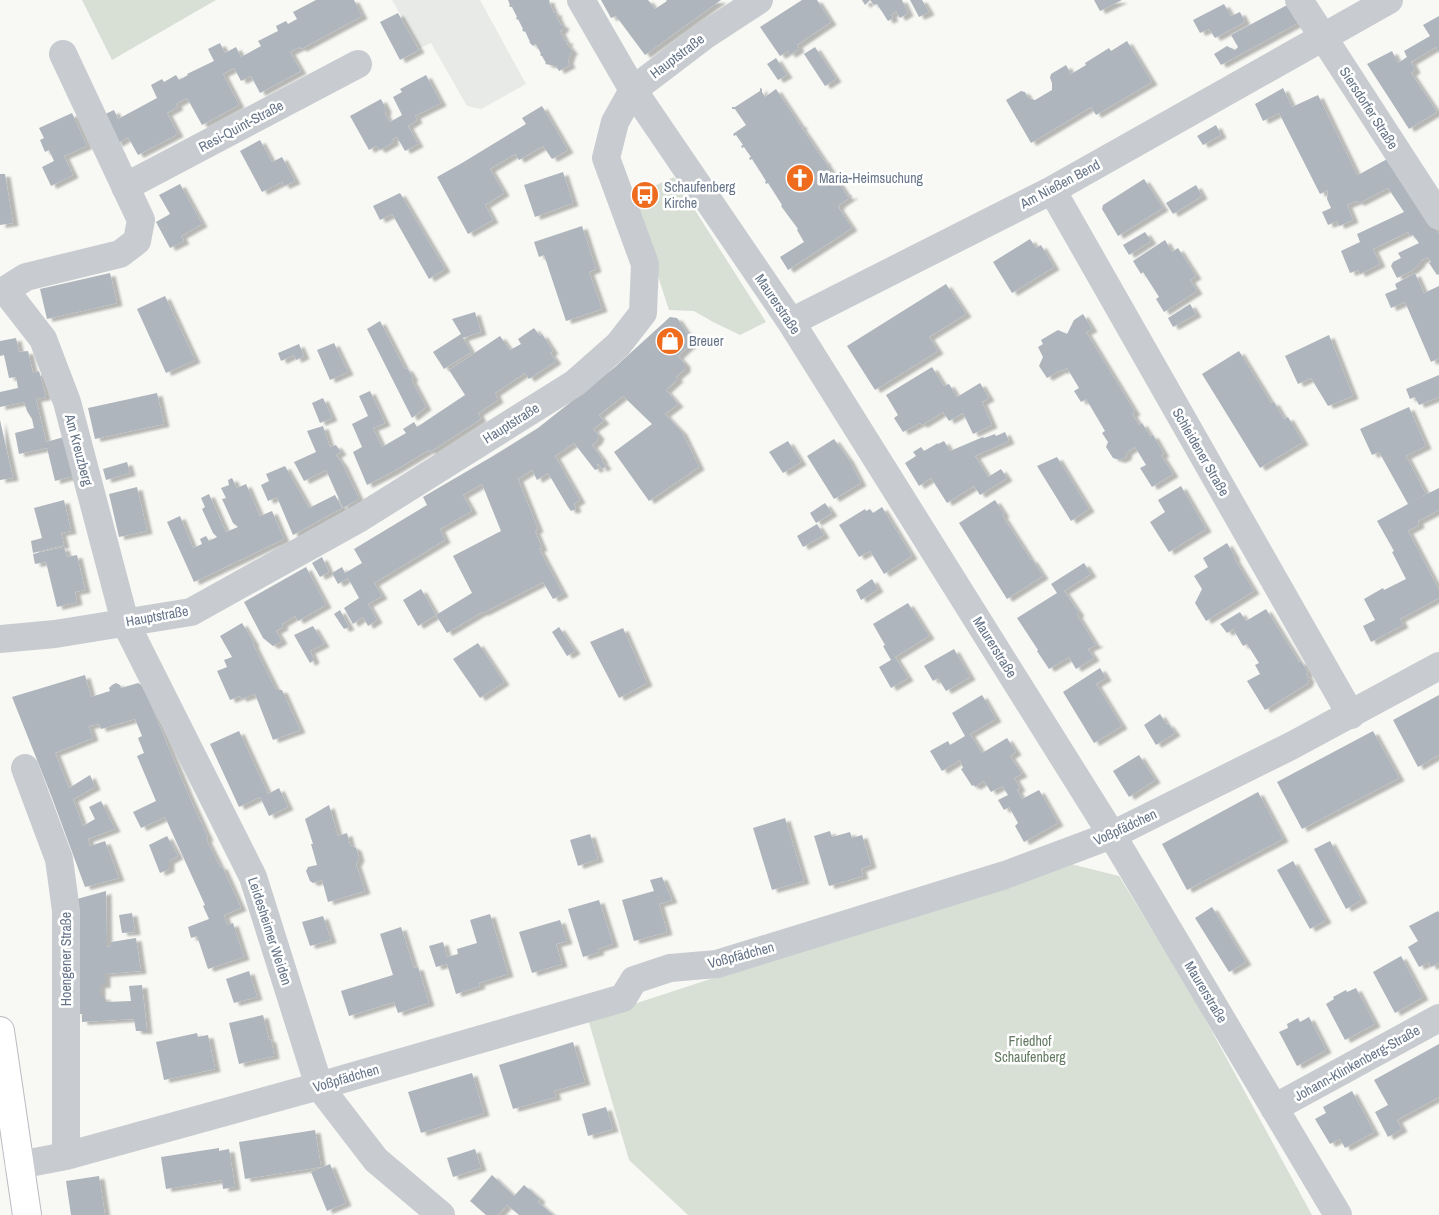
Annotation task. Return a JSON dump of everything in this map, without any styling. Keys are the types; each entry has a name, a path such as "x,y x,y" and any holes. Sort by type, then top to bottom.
{"main road":[{"path":"1,1044 27,1215"}],"street":[{"name":"Maurerstraße","path":"581,0 633,90 791,322 1112,835 1338,1215"},
{"name":"Hauptstraße","path":"0,639 55,634 190,612 352,523 575,383 618,345 643,312 645,264 606,158 615,122 633,90 704,36 759,0"},
{"name":"Siersdorfer Straße","path":"1299,0 1439,216"},
{"name":"Am Nießen Bend","path":"791,322 1052,190 1389,0"},
{"path":"63,54 125,187"},
{"name":"Resi-Quint-Straße","path":"125,187 358,64"},
{"name":"Am Kreuzberg","path":"125,187 141,220 137,241 120,254 26,277 2,290 43,339 67,402 125,622"},
{"name":"Schleidener Straße","path":"1052,190 1350,715"},
{"name":"Leidesheimer Weiden","path":"125,622 253,878 319,1086 376,1160 442,1215"},
{"name":"Voßpfädchen","path":"19,1165 66,1156 319,1086 623,998 634,980 670,968 717,964 1005,875 1112,835 1291,746 1439,666"},
{"name":"Hoengener Straße","path":"25,768 59,859 66,911 66,1156"},
{"name":"Johann-Klinkenberg-Straße","path":"1274,1108 1439,1018"}],"shaded area":[{"path":"392,0 480,0 526,84 481,109 467,106 431,43 420,48"}],"green space":[{"path":"82,0 216,0 112,60"},
{"path":"674,177 766,322 740,335 694,311 669,310 632,196"},
{"name":"Friedhof Schaufenberg","path":"1071,864 1119,876 1191,993 1312,1215 688,1215 629,1160 588,1019 1008,882"}],"building":[{"path":"316,0 354,0 362,16 301,49 300,47 290,52 301,71 260,93 251,76 241,81 234,68 223,74 239,105 202,125 187,98 176,104 178,107 167,113 178,134 138,155 128,137 117,144 103,115 114,110 118,119 157,98 151,85 162,79 164,82 176,75 179,80 214,61 208,49 220,43 225,53 236,47 241,57 261,46 258,41 278,31 276,26 286,21 288,24 297,19 293,12"},
{"path":"508,0 549,0 554,13 556,12 561,25 564,26 560,31 573,52 571,52 568,61 570,65 559,71 556,66 545,64 536,44 533,46 529,42 525,31 522,30"},
{"path":"601,0 648,0 655,9 666,0 721,0 645,55 616,16 611,18"},
{"path":"802,0 817,0 831,22 797,45 799,49 790,55 788,51 780,56 760,27"},
{"path":"862,0 870,0 865,5"},
{"path":"870,0 902,0 908,13 900,18 896,11 891,15 893,18 888,21 877,4 874,5"},
{"path":"910,0 922,0 929,12 919,17"},
{"path":"1094,0 1122,0 1100,11"},
{"path":"1224,4 1231,16 1240,12 1245,22 1215,38 1209,29 1200,33 1193,20"},
{"path":"1289,4 1298,23 1221,65 1214,54 1227,46 1235,50 1238,47 1231,35"},
{"path":"398,13 419,50 400,60 380,22"},
{"path":"1439,16 1439,53 1436,47 1411,62 1415,70 1411,73 1437,112 1409,129 1367,64 1392,51 1398,63 1407,57 1404,51 1430,36 1423,25"},
{"path":"1127,41 1152,82 1096,115 1091,107 1031,143 1006,100 1021,91 1025,92 1028,98 1035,100 1052,90 1051,74 1066,65 1071,74 1109,48 1111,51"},
{"path":"815,47 836,79 825,86 804,54"},
{"path":"776,58 787,75 778,80 767,64"},
{"path":"426,75 441,103 415,116 417,120 408,126 418,144 405,151 397,137 392,139 394,142 380,150 376,146 369,150 350,116 381,99 386,109 385,114 390,122 402,115 393,97 402,92 400,89"},
{"name":"Maria-Heimsuchung","path":"760,88 765,97 776,89 800,125 802,124 801,127 824,161 826,161 848,197 852,196 838,207 852,228 788,270 780,257 804,242 798,229 781,206 768,183 766,184 752,159 750,160 749,158 751,157 744,147 742,148 741,146 743,145 736,135 734,136 733,134 746,125 732,107 760,91"},
{"path":"1283,88 1292,107 1318,95 1357,175 1389,158 1439,234 1439,274 1437,275 1429,263 1431,262 1428,257 1420,261 1413,270 1397,278 1391,266 1393,262 1401,258 1398,253 1419,243 1408,232 1373,249 1380,264 1360,274 1358,270 1350,273 1341,251 1360,242 1357,234 1404,212 1388,188 1359,203 1357,201 1347,205 1353,220 1339,226 1337,221 1328,225 1322,212 1331,208 1327,199 1328,190 1320,194 1279,113 1263,121 1255,104"},
{"path":"542,106 568,150 552,159 543,146 519,160 515,154 490,169 504,193 485,205 493,220 468,234 437,177 526,124 522,118"},
{"path":"72,113 87,146 64,156 73,175 51,186 42,167 54,161 49,150 45,152 40,140 44,138 39,128"},
{"path":"1216,125 1221,135 1203,145 1197,136"},
{"path":"260,140 272,162 282,157 295,181 284,186 282,182 262,192 240,151"},
{"path":"563,172 573,203 535,217 524,185"},
{"path":"0,174 5,174 13,223 0,225"},
{"path":"1144,179 1163,208 1118,236 1102,209 1103,205"},
{"path":"180,184 202,224 181,236 184,241 170,248 156,222 170,214 159,195"},
{"path":"1196,185 1202,196 1173,214 1166,203"},
{"path":"400,193 445,269 429,279 392,214 380,220 373,206"},
{"path":"582,226 596,269 589,272 602,309 566,321 544,255 539,257 534,242"},
{"path":"1145,232 1151,241 1129,255 1123,245"},
{"path":"1030,239 1036,248 1041,245 1054,267 1012,293 993,262"},
{"path":"1165,240 1172,252 1178,248 1196,276 1190,280 1197,291 1164,312 1156,299 1159,297 1143,272 1141,274 1133,261"},
{"path":"110,273 117,303 47,319 40,289"},
{"path":"1415,273 1424,293 1439,286 1439,358 1431,362 1405,302 1391,308 1385,294 1397,289 1395,284"},
{"path":"946,284 966,314 929,337 938,351 875,390 847,346"},
{"path":"165,296 195,360 166,373 137,309"},
{"path":"1190,304 1196,314 1173,327 1168,318"},
{"path":"475,312 481,332 463,338 471,352 444,369 433,352 461,334 452,319"},
{"path":"1083,314 1092,329 1086,332 1135,412 1132,414 1139,425 1142,423 1150,436 1153,435 1164,454 1161,455 1173,474 1152,487 1140,468 1146,465 1135,447 1127,452 1126,457 1120,460 1113,458 1106,447 1108,442 1102,433 1105,431 1086,399 1081,402 1074,391 1079,388 1067,368 1047,378 1039,366 1043,357 1038,347 1043,344 1041,340 1058,330 1067,334 1074,320"},
{"path":"670,317 677,318 693,342 678,356 685,364 685,369 676,377 678,379 666,390 678,404 665,414 682,432 699,467 649,501 614,452 652,424 623,396 599,415 604,421 593,429 599,436 592,445 606,466 602,469 598,463 599,468 595,470 574,443 555,456 580,500 574,504 576,509 571,511 548,473 537,480 532,470 518,479 538,529 535,531 542,548 539,549 563,594 553,599 543,582 482,612 447,633 436,615 472,593 453,556 501,531 482,484 463,495 472,511 440,529 445,540 374,583 382,596 368,604 377,620 368,626 363,617 353,624 344,608 359,598 348,578 338,584 332,573 342,567 345,573 362,563 354,549 427,505 423,497 538,428 615,367"},
{"path":"380,321 405,369 407,368 413,378 411,379 426,407 412,418 367,329"},
{"path":"534,328 540,336 542,334 553,351 550,353 556,361 529,379 525,373 495,393 498,400 478,413 481,419 430,452 429,450 367,485 353,452 362,447 352,424 368,416 359,396 370,391 385,423 373,428 382,447 406,433 403,429 414,422 417,427 465,395 449,370 500,336 510,350 521,344 518,339"},
{"path":"1329,335 1353,396 1328,406 1311,378 1298,384 1285,356"},
{"path":"16,338 19,352 28,351 33,373 39,371 46,397 36,399 46,442 64,437 73,476 55,481 47,448 19,454 15,433 34,428 32,419 24,402 0,407 0,392 18,388 16,377 9,378 4,355 0,356 0,341"},
{"path":"334,343 348,372 330,380 317,350"},
{"path":"299,344 304,356 296,360 294,355 281,361 278,353"},
{"path":"1239,351 1271,403 1274,402 1284,419 1288,417 1303,442 1260,468 1202,374"},
{"path":"932,367 944,386 949,384 957,397 980,383 989,398 982,402 992,425 973,434 963,413 949,421 943,412 922,425 920,423 903,432 894,418 898,415 886,395"},
{"path":"1439,375 1439,397 1419,405 1415,397 1410,399 1406,389"},
{"path":"157,393 164,424 95,439 88,408"},
{"path":"323,398 332,418 320,423 312,403"},
{"path":"1409,407 1426,446 1406,456 1426,494 1415,500 1439,488 1439,510 1418,521 1419,525 1408,531 1439,590 1439,598 1400,619 1403,625 1371,642 1363,626 1375,620 1364,599 1383,588 1384,590 1406,579 1392,552 1394,551 1377,521 1408,504 1379,452 1372,455 1360,429"},
{"path":"0,420 13,478 0,480"},
{"path":"323,426 330,447 336,445 341,452 336,455 343,465 359,499 343,508 326,470 304,481 294,462 316,452 307,431"},
{"path":"1005,432 1009,441 975,456 988,477 1001,469 1007,478 980,495 974,486 947,503 931,478 919,486 905,463 916,456 913,452 921,447 924,451 944,441 950,451 983,437 995,434 996,436"},
{"path":"834,439 849,460 861,483 834,499 807,456"},
{"path":"788,441 801,462 783,473 769,452"},
{"path":"1057,457 1089,509 1071,521 1037,466"},
{"path":"127,462 130,473 106,480 103,469"},
{"path":"285,466 309,508 335,495 342,508 293,535 277,497 268,501 261,485 269,481 266,474"},
{"path":"232,478 237,488 246,484 260,516 272,511 284,539 194,582 167,522 180,516 193,548 202,544 200,539 206,536 209,541 217,537 213,533 202,509 205,507 201,498 209,494 226,532 238,527 233,523 222,499 226,498 221,488 229,485 228,480"},
{"path":"1181,486 1206,529 1169,552 1150,522 1165,512 1158,500"},
{"path":"137,487 147,531 119,537 109,494"},
{"path":"64,500 71,531 61,533 64,545 33,553 31,541 42,538 34,508"},
{"path":"995,500 1004,514 1002,515 1043,576 1007,599 959,523"},
{"path":"825,503 832,513 816,523 810,513"},
{"path":"882,507 912,556 884,574 870,551 859,557 839,525 865,509 866,511 870,509 873,513"},
{"path":"817,524 824,535 803,547 797,536"},
{"path":"1227,543 1254,591 1206,621 1195,603 1202,589 1194,576 1208,567 1203,558"},
{"path":"64,547 67,557 77,555 85,590 75,592 77,602 57,607 46,562 35,564 33,554"},
{"path":"322,557 329,572 320,577 312,563"},
{"path":"1084,563 1091,574 1064,591 1079,613 1077,615 1095,644 1098,644 1088,649 1094,658 1076,669 1069,657 1049,669 1017,618 1057,593 1051,584"},
{"path":"306,567 326,605 298,621 295,616 282,624 283,627 276,631 282,641 273,646 263,638 244,602"},
{"path":"872,579 878,589 861,600 856,590"},
{"path":"421,589 436,615 418,626 403,600"},
{"path":"908,603 929,636 895,657 908,678 891,688 879,667 891,660 873,624"},
{"path":"1266,609 1299,662 1301,661 1308,673 1306,674 1309,679 1307,684 1265,710 1247,681 1260,674 1255,665 1259,663 1247,644 1243,646 1233,629 1227,633 1220,624 1240,612 1246,621"},
{"path":"340,610 349,627 344,629 334,614"},
{"path":"242,623 254,643 276,690 282,690 300,730 273,740 255,694 241,699 240,696 230,700 217,671 227,667 224,660 232,657 220,636"},
{"path":"313,626 324,644 310,651 314,660 310,663 294,635"},
{"path":"559,627 575,651 567,656 552,632"},
{"path":"623,628 647,683 619,698 590,642"},
{"path":"478,643 504,682 480,698 453,659"},
{"path":"954,649 970,677 946,691 938,678 933,681 924,666"},
{"path":"1100,668 1106,678 1096,684 1122,726 1094,743 1063,692"},
{"path":"85,675 91,697 110,691 109,688 116,683 121,688 138,683 143,686 208,838 206,839 220,867 222,866 241,908 224,915 227,925 233,923 244,957 208,969 197,936 191,938 188,927 209,919 203,906 205,905 165,817 141,828 133,812 156,801 137,756 144,753 138,738 142,736 135,719 101,729 99,724 89,726 93,738 55,753 69,788 90,775 95,787 73,799 83,826 95,819 89,807 101,801 115,829 88,839 90,846 105,841 119,878 85,887 12,697"},
{"path":"982,695 996,719 970,734 982,753 1007,738 1016,752 1010,756 1022,774 1014,778 1020,788 1017,790 1022,799 1039,790 1058,823 1024,842 1015,826 1018,823 1009,807 1004,810 998,800 1008,795 1002,786 991,792 984,781 975,787 974,785 972,786 961,769 963,768 960,760 942,771 930,751 948,741 950,745 965,736 952,713"},
{"path":"1439,695 1439,755 1418,767 1393,720"},
{"path":"1160,714 1175,733 1156,745 1144,725"},
{"path":"239,731 268,794 279,788 288,807 269,816 260,797 239,807 210,744"},
{"path":"1373,731 1399,778 1302,829 1277,782"},
{"path":"1139,755 1155,780 1129,797 1113,771"},
{"path":"1258,792 1283,839 1187,890 1162,844"},
{"path":"329,805 338,836 347,833 350,845 356,848 359,858 356,864 365,891 328,902 322,880 313,883 310,881 306,871 308,867 317,865 305,819"},
{"path":"785,818 804,881 772,890 753,828"},
{"path":"830,831 832,837 850,832 852,838 862,835 871,865 861,869 863,876 829,886 814,836"},
{"path":"590,834 598,859 578,866 570,840"},
{"path":"167,836 178,856 169,861 169,869 160,873 149,845"},
{"path":"1330,841 1362,900 1346,909 1314,849"},
{"path":"1293,861 1326,920 1310,929 1277,870"},
{"path":"662,877 672,900 659,904 667,932 634,941 622,900 654,891 650,880"},
{"path":"106,891 107,947 111,946 111,942 136,938 141,971 105,974 105,985 100,985 100,997 105,997 106,1002 131,1001 129,986 142,985 147,1031 136,1031 134,1019 82,1022 82,1014 77,1014 77,899"},
{"path":"599,900 613,944 598,949 599,952 583,957 568,909"},
{"path":"1212,907 1246,962 1229,972 1195,918"},
{"path":"1438,911 1439,963 1431,967 1429,962 1419,967 1408,947 1418,941 1409,926"},
{"path":"132,913 135,932 122,933 119,915"},
{"path":"490,914 508,974 479,983 480,986 456,994 447,964 436,967 429,946 443,942 447,957 458,954 457,949 477,943 470,920"},
{"path":"323,916 331,940 310,946 302,922"},
{"path":"560,920 567,941 556,944 562,964 532,973 519,932"},
{"path":"401,927 414,968 418,967 429,1003 398,1013 394,1002 349,1016 341,991 393,975 380,934"},
{"path":"1401,956 1423,997 1395,1013 1373,972"},
{"path":"249,971 257,997 234,1003 226,979"},
{"path":"1356,988 1375,1024 1345,1040 1326,1004 1334,999 1333,997 1346,990 1347,992"},
{"path":"263,1015 269,1040 271,1039 274,1056 239,1064 229,1023"},
{"path":"1309,1017 1326,1050 1297,1066 1279,1032 1288,1028 1287,1024 1298,1018 1300,1022"},
{"path":"197,1033 198,1037 208,1035 215,1069 164,1080 156,1042"},
{"path":"573,1042 585,1082 554,1091 556,1097 513,1109 499,1065"},
{"path":"1439,1044 1439,1097 1397,1120 1402,1129 1388,1137 1375,1112 1388,1105 1374,1080"},
{"path":"472,1073 484,1113 421,1133 408,1092"},
{"path":"1352,1091 1374,1132 1345,1148 1340,1139 1330,1144 1315,1119 1326,1113 1323,1107"},
{"path":"606,1107 613,1129 588,1136 582,1114"},
{"path":"315,1130 321,1167 245,1179 239,1142"},
{"path":"219,1148 219,1151 229,1149 235,1187 223,1189 222,1180 166,1189 161,1157"},
{"path":"475,1149 481,1168 453,1177 447,1158"},
{"path":"330,1164 346,1203 327,1211 311,1172"},
{"path":"492,1175 514,1196 524,1185 540,1199 538,1202 553,1215 519,1215 507,1205 498,1215 486,1215 470,1201"},
{"path":"99,1176 105,1215 71,1215 66,1181"}],"place":[{"name":"Maria-Heimsuchung","path":"800,178"},
{"name":"Schaufenberg Kirche","path":"645,195"},
{"name":"Breuer","path":"670,341"}]}
